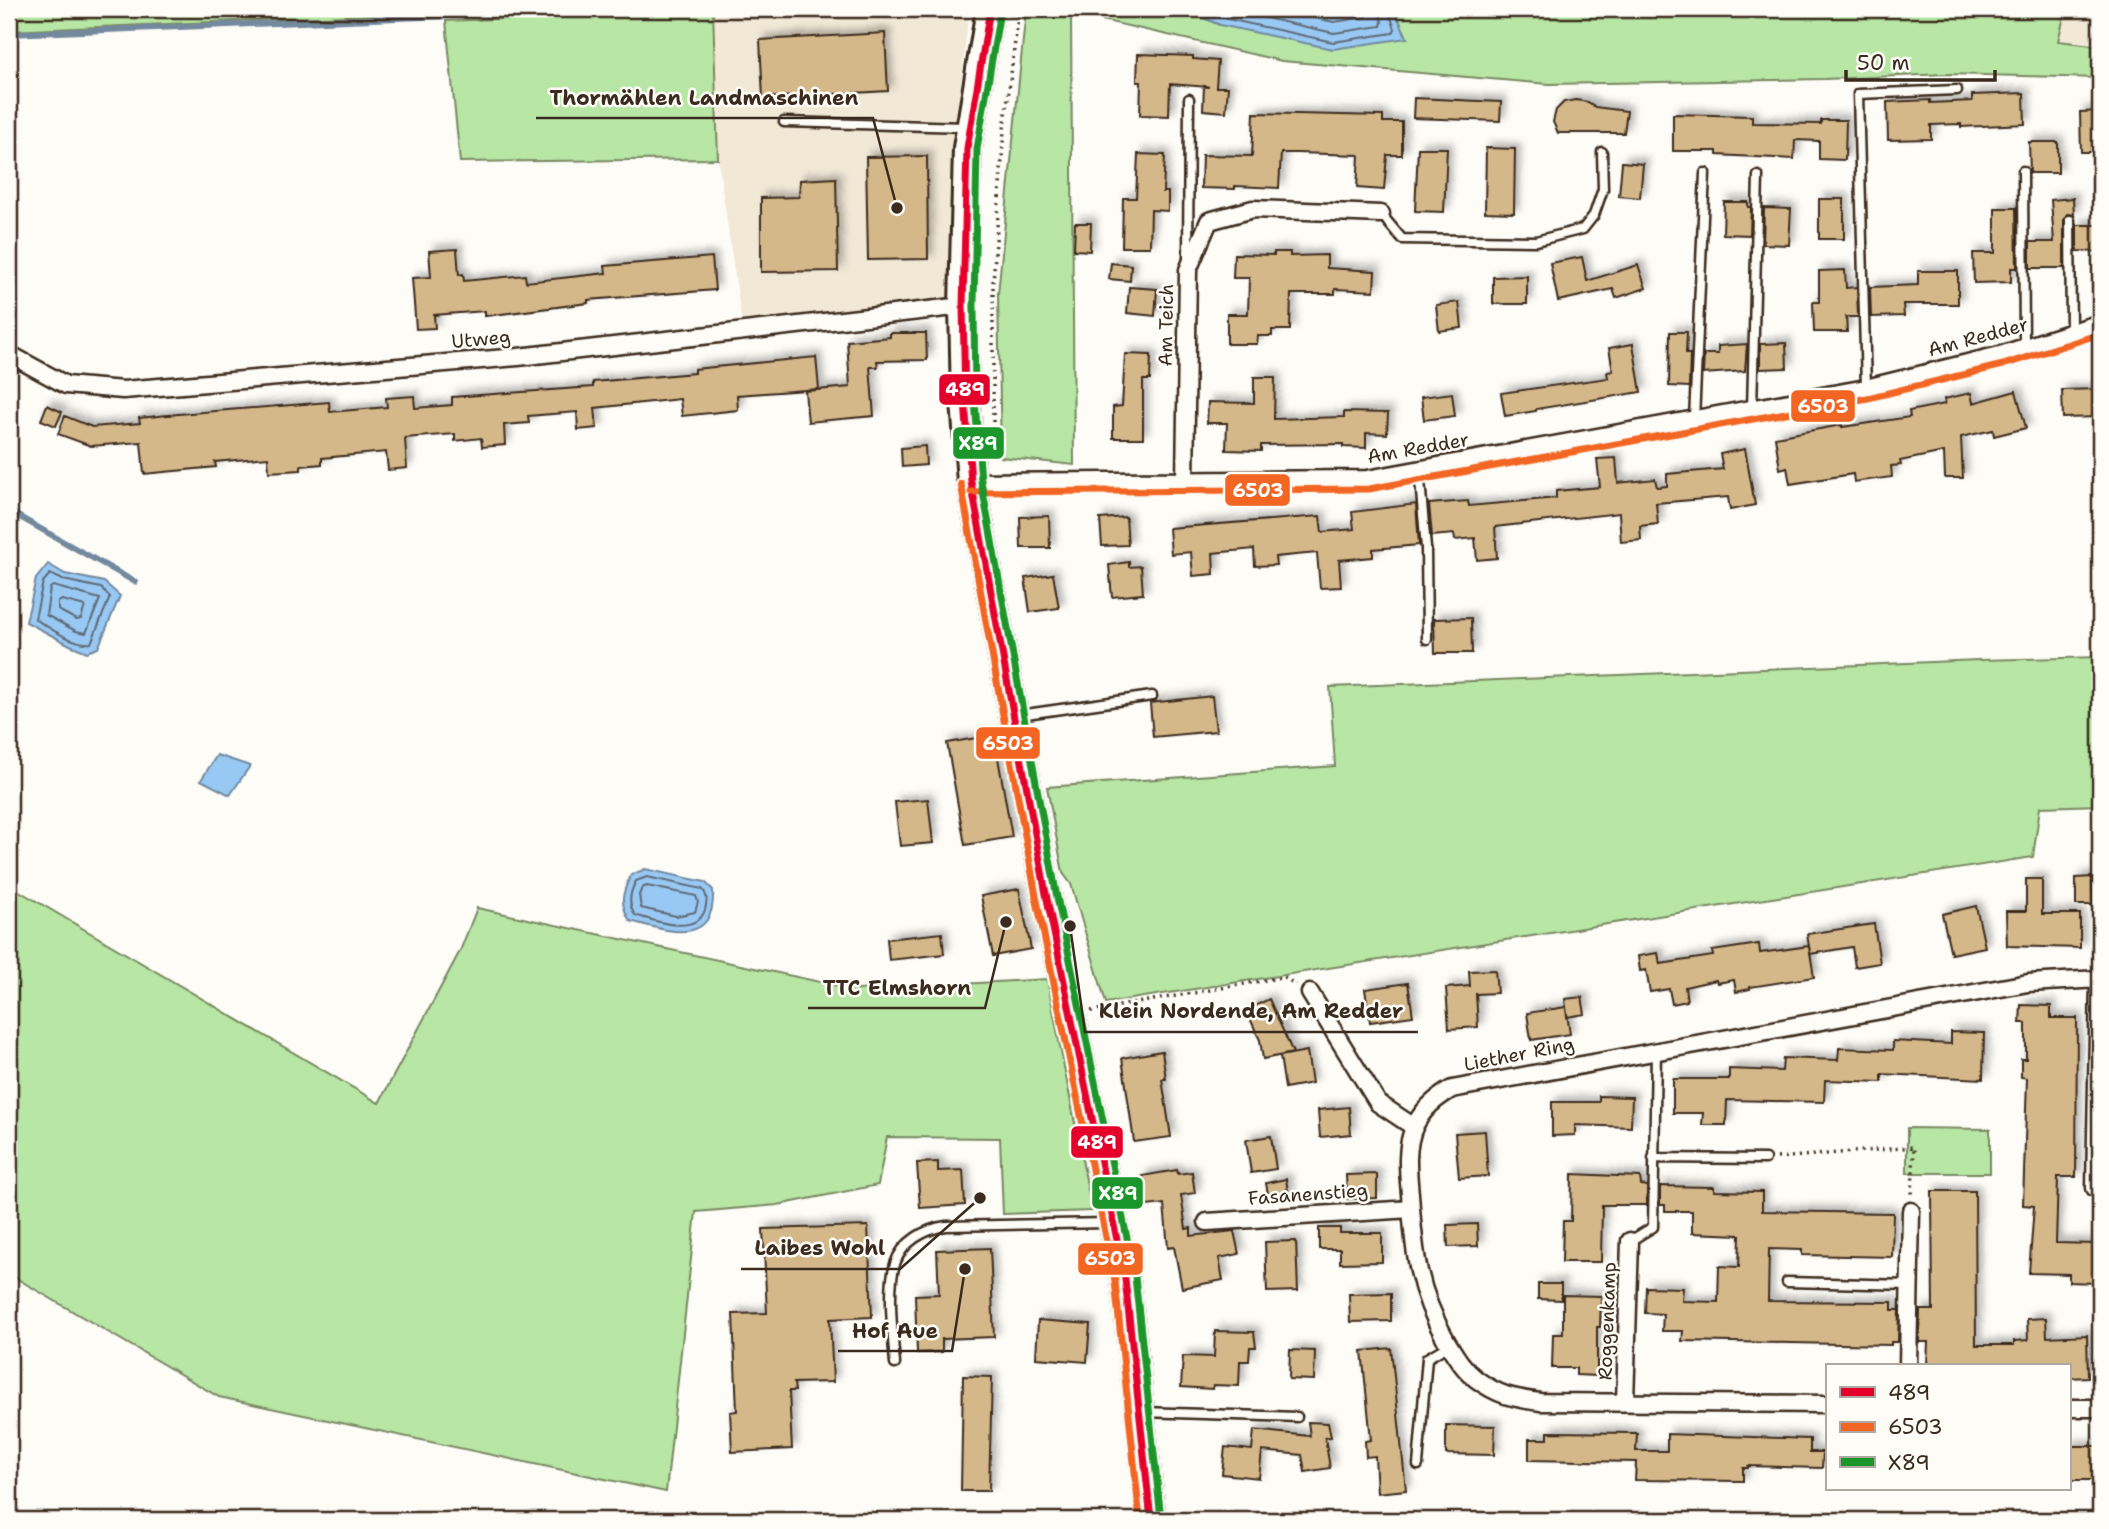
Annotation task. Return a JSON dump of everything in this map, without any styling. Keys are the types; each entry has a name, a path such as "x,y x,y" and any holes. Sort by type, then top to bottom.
{"main road":[{"path":"990,9 967,148 963,306 965,401 983,481 1013,717 1046,894 1125,1279 1152,1520"}],"street":[{"name":"Am Teich","path":"1185,482 1188,270 1209,221 1253,209 1381,214"},
{"name":"Utweg","path":"9,354 65,385 123,390 518,357 963,306"},
{"name":"Am Redder","path":"983,481 1367,479 1866,388 2100,323"},
{"name":"Liether Ring","path":"1826,1404 1540,1402 1503,1396 1475,1378 1457,1359 1422,1292 1415,1260 1408,1161 1414,1127 1432,1100 1452,1089 2028,983 2100,979"},
{"path":"2095,1188 2100,979"},
{"path":"1310,993 1378,1103 1414,1127"},
{"name":"Fasanenstieg","path":"1208,1222 1411,1209"},
{"path":"1909,1364 1911,1211"},
{"name":"Roggenkamp","path":"1625,1402 1630,1241"},
{"path":"2070,1408 2100,1408"}],"lane":[{"path":"1866,388 1858,94 1957,90"},
{"path":"1188,270 1189,99"},
{"path":"783,122 970,128"},
{"path":"1381,214 1402,239 1536,242 1583,229 1594,215 1603,189 1602,152"},
{"path":"2023,171 2024,346"},
{"path":"1694,420 1704,173"},
{"path":"1752,409 1758,176"},
{"path":"2070,220 2071,332"},
{"path":"1419,469 1426,548 1427,639"},
{"path":"1013,717 1152,696"},
{"path":"1630,1241 1653,1227 1656,1050"},
{"path":"1653,1158 1765,1159"},
{"path":"895,1364 892,1311 895,1264 902,1252 920,1234 931,1228 946,1226 1112,1223"},
{"path":"1787,1282 1910,1285"},
{"path":"1418,1465 1427,1358 1449,1345"},
{"path":"1140,1412 1297,1417"}],"path":[{"path":"983,481 1004,130 1019,9"},
{"path":"1086,1012 1284,978 1310,993"},
{"path":"1765,1159 1913,1147 1911,1211"}],"shaded area":[{"path":"969,9 954,149 954,299 742,324 718,159 713,10"},
{"path":"2066,9 2100,9 2100,46 2058,41"}],"green space":[{"path":"9,9 506,9 9,31"},
{"path":"1026,9 1183,9 1220,25 1407,38 1394,9 2066,9 2058,41 2100,46 2100,78 1947,74 1549,84 1282,61 1071,13 1074,465 1001,457 998,294"},
{"path":"713,10 718,159 460,162 446,21"},
{"path":"2100,657 2100,805 2040,807 2033,857 1106,1003 1071,884 1063,873 1047,787 1335,766 1330,687"},
{"path":"9,885 379,1103 460,951 477,908 857,990 1047,979 1092,1211 1003,1214 1000,1138 887,1137 878,1185 778,1205 696,1212 666,1492 219,1397 9,1274"},
{"path":"1907,1128 1990,1129 1990,1173 1907,1173"}],"water":[{"path":"1183,9 1394,9 1407,38 1333,49 1220,25"},
{"path":"48,564 65,574 104,582 120,596 98,648 87,652 26,622 36,579"},
{"path":"217,755 250,766 230,795 201,780"},
{"path":"645,869 705,882 713,890 712,908 707,921 698,928 674,931 630,921 624,909 624,893 631,875"}],"building":[{"path":"885,33 888,91 763,98 760,40"},
{"path":"1138,54 1193,56 1193,59 1218,61 1216,87 1228,87 1226,112 1203,110 1204,87 1170,84 1169,116 1140,115"},
{"path":"2024,93 2025,124 1961,127 1961,124 1931,125 1931,139 1888,140 1887,102 1972,101 1972,95"},
{"path":"1414,98 1501,102 1500,121 1413,118"},
{"path":"1564,102 1588,102 1595,107 1627,111 1624,133 1558,133 1553,122 1556,110"},
{"path":"2100,111 2100,152 2081,152 2080,112"},
{"path":"1254,113 1383,116 1383,122 1402,122 1402,155 1387,155 1384,190 1357,188 1359,155 1297,153 1281,153 1279,188 1201,188 1202,155 1252,156"},
{"path":"1673,114 1752,116 1752,123 1821,124 1821,120 1846,120 1845,160 1819,159 1819,141 1795,140 1794,159 1717,155 1717,151 1673,151"},
{"path":"2029,142 2058,142 2058,173 2030,173"},
{"path":"1418,148 1447,148 1444,212 1415,211"},
{"path":"1486,148 1515,149 1514,213 1485,212"},
{"path":"1138,154 1165,155 1163,192 1168,192 1168,211 1151,210 1150,247 1122,247 1123,198 1136,198"},
{"path":"927,156 928,259 868,260 866,157"},
{"path":"1622,162 1643,164 1640,198 1619,196"},
{"path":"836,178 838,271 761,272 761,198 799,197 800,180"},
{"path":"2073,198 2074,215 2067,214 2064,219 2064,268 2030,268 2030,242 2054,242 2051,200"},
{"path":"1819,199 1844,199 1844,239 1819,239"},
{"path":"1724,202 1748,202 1748,207 1751,207 1750,235 1723,234"},
{"path":"1764,208 1791,209 1789,245 1763,244"},
{"path":"1995,208 2016,208 2017,268 2011,268 2011,282 1974,283 1973,253 1995,253"},
{"path":"1075,223 1091,223 1090,251 1074,250"},
{"path":"2077,225 2100,225 2100,252 2077,251"},
{"path":"457,249 459,275 463,274 464,281 525,275 526,282 606,273 605,266 712,257 715,290 588,300 588,303 485,316 485,311 434,315 435,328 416,329 412,278 431,277 429,251"},
{"path":"1274,252 1290,252 1290,256 1327,255 1327,268 1375,271 1374,291 1335,289 1335,294 1291,294 1290,330 1272,330 1272,336 1258,336 1257,344 1227,344 1227,314 1248,314 1249,278 1233,278 1234,254 1274,255"},
{"path":"1582,257 1587,281 1638,265 1646,288 1616,298 1613,289 1558,301 1550,263"},
{"path":"1111,263 1131,265 1130,281 1109,279"},
{"path":"1845,270 1846,288 1857,287 1858,317 1846,317 1847,332 1814,332 1813,302 1819,302 1819,271"},
{"path":"1918,271 1958,271 1958,304 1903,304 1904,316 1871,317 1870,287 1918,285"},
{"path":"1527,276 1527,304 1493,304 1493,277"},
{"path":"1129,287 1157,289 1155,316 1127,313"},
{"path":"1459,302 1462,328 1439,331 1436,305"},
{"path":"1670,332 1687,332 1686,354 1690,354 1689,387 1669,386"},
{"path":"890,333 926,333 927,360 877,361 878,367 870,367 874,416 808,422 805,391 850,387 847,341 890,337"},
{"path":"1786,343 1787,368 1760,369 1760,344"},
{"path":"1633,344 1641,392 1505,416 1501,393 1608,378 1607,372 1613,371 1609,348"},
{"path":"1747,344 1745,371 1703,374 1704,354 1718,354 1718,346"},
{"path":"1125,354 1151,355 1150,380 1143,380 1143,438 1113,438 1113,407 1122,406"},
{"path":"816,357 819,389 737,395 738,410 682,416 680,399 595,408 597,428 578,430 577,412 528,416 529,423 504,425 505,445 482,447 481,438 455,441 455,434 405,438 407,468 388,470 386,452 322,458 322,464 301,466 301,470 269,472 268,457 215,462 216,467 144,474 141,442 91,446 58,434 65,416 92,427 140,423 139,418 329,402 330,412 387,407 386,398 414,396 415,408 452,405 452,397 593,387 593,382 694,373 694,369"},
{"path":"1254,377 1275,377 1274,419 1344,417 1344,412 1388,413 1387,434 1366,433 1366,448 1343,447 1343,444 1261,445 1261,451 1226,450 1227,423 1207,423 1208,402 1254,403"},
{"path":"2100,389 2100,417 2063,418 2062,390"},
{"path":"2016,391 2026,428 1994,436 1993,430 1961,437 1963,478 1945,478 1944,452 1900,461 1901,465 1891,466 1892,477 1854,482 1853,474 1790,484 1787,467 1780,469 1775,437 1910,417 1909,411 1945,404 1944,399 1971,393 1973,403"},
{"path":"1452,393 1455,416 1424,420 1421,397"},
{"path":"47,405 62,412 56,426 41,420"},
{"path":"925,446 926,465 902,467 901,448"},
{"path":"1745,449 1755,505 1730,510 1728,497 1656,503 1658,524 1640,526 1641,540 1621,542 1619,513 1495,527 1497,558 1477,560 1475,538 1455,540 1454,534 1432,536 1429,504 1468,501 1469,506 1556,498 1556,491 1600,487 1597,459 1616,458 1618,483 1655,479 1657,487 1667,486 1667,474 1723,469 1720,454"},
{"path":"1416,504 1419,545 1373,549 1373,557 1339,560 1341,587 1320,588 1317,553 1275,557 1276,565 1255,566 1254,549 1213,553 1214,574 1193,576 1191,552 1171,554 1169,528 1320,516 1322,532 1354,529 1352,512"},
{"path":"1049,516 1050,548 1021,548 1020,517"},
{"path":"1126,517 1128,545 1102,546 1100,519"},
{"path":"1129,562 1129,567 1141,566 1143,594 1112,597 1109,565"},
{"path":"1053,574 1059,608 1030,612 1025,578"},
{"path":"1471,618 1472,653 1435,653 1434,619"},
{"path":"1212,696 1216,731 1153,737 1150,703"},
{"path":"994,735 1012,837 965,845 947,743"},
{"path":"928,799 933,843 900,846 895,802"},
{"path":"2092,877 2093,905 2076,905 2076,878"},
{"path":"2026,879 2042,879 2042,914 2080,914 2080,948 2007,946 2006,911 2026,911"},
{"path":"1019,889 1031,949 993,956 981,896"},
{"path":"1976,906 1985,947 1951,954 1942,914"},
{"path":"1874,924 1880,963 1855,967 1852,947 1810,954 1807,934"},
{"path":"942,933 944,954 889,960 887,939"},
{"path":"1759,944 1760,953 1809,946 1814,977 1750,987 1736,992 1734,980 1717,983 1716,980 1685,987 1687,1001 1672,1004 1669,989 1650,992 1646,970 1640,971 1638,956 1658,953 1660,964 1713,956 1712,951"},
{"path":"1495,970 1497,993 1476,994 1478,1027 1449,1029 1446,988 1470,986 1469,971"},
{"path":"1408,983 1413,1016 1370,1022 1365,989"},
{"path":"1582,997 1585,1014 1567,1017 1565,999"},
{"path":"1269,999 1293,1053 1263,1059 1260,1040 1246,1010"},
{"path":"2021,1005 2051,1006 2051,1018 2077,1018 2076,1177 2058,1177 2056,1243 2097,1244 2096,1283 2069,1282 2069,1274 2029,1273 2034,1206 2023,1205 2027,1078 2021,1077 2021,1059 2026,1059 2026,1023 2020,1023"},
{"path":"1566,1007 1570,1034 1531,1040 1527,1013"},
{"path":"1951,1032 1984,1033 1983,1079 1882,1074 1882,1082 1825,1080 1824,1102 1727,1100 1726,1125 1702,1125 1703,1113 1673,1113 1673,1079 1729,1079 1729,1069 1782,1071 1783,1058 1838,1060 1839,1048 1893,1050 1893,1041 1951,1044"},
{"path":"1162,1051 1166,1079 1162,1079 1171,1137 1134,1142 1122,1058"},
{"path":"1307,1051 1312,1083 1285,1088 1280,1056"},
{"path":"1599,1096 1632,1097 1631,1127 1575,1125 1575,1135 1552,1136 1552,1102 1599,1102"},
{"path":"1349,1107 1351,1134 1320,1137 1318,1110"},
{"path":"1485,1131 1488,1176 1459,1178 1455,1133"},
{"path":"1271,1136 1276,1169 1251,1173 1246,1140"},
{"path":"938,1162 938,1171 963,1170 965,1205 920,1208 917,1163"},
{"path":"1177,1170 1178,1174 1192,1172 1195,1193 1181,1195 1186,1229 1191,1228 1191,1236 1234,1231 1239,1254 1219,1258 1223,1280 1182,1288 1174,1247 1168,1248 1164,1204 1147,1206 1142,1176"},
{"path":"1377,1174 1377,1198 1347,1199 1346,1175"},
{"path":"1572,1174 1640,1177 1641,1185 1647,1186 1647,1205 1602,1205 1601,1262 1562,1262 1563,1221 1571,1221"},
{"path":"1286,1179 1289,1197 1269,1200 1266,1183"},
{"path":"1660,1186 1714,1187 1714,1191 1762,1192 1762,1211 1893,1213 1892,1257 1802,1255 1802,1250 1769,1249 1768,1301 1892,1302 1892,1310 1899,1310 1898,1342 1891,1342 1891,1345 1682,1341 1683,1331 1662,1331 1663,1314 1645,1313 1646,1287 1683,1288 1682,1301 1718,1302 1719,1266 1739,1267 1740,1235 1692,1233 1692,1211 1665,1211 1665,1205 1660,1205"},
{"path":"1932,1191 1975,1191 1976,1345 2014,1345 2014,1341 2028,1340 2027,1319 2046,1318 2047,1337 2087,1335 2088,1377 2070,1378 2070,1364 1927,1364 1928,1342 1919,1342 1920,1310 1933,1310"},
{"path":"1477,1224 1478,1246 1448,1247 1447,1225"},
{"path":"868,1226 872,1317 830,1319 833,1382 794,1383 795,1391 789,1391 792,1449 732,1452 730,1412 737,1411 733,1314 767,1313 763,1229"},
{"path":"1319,1228 1340,1228 1340,1233 1382,1233 1382,1262 1340,1263 1340,1249 1319,1249"},
{"path":"1296,1241 1298,1291 1267,1292 1265,1242"},
{"path":"990,1248 994,1337 942,1339 942,1352 917,1353 915,1295 939,1294 937,1250"},
{"path":"1538,1284 1561,1284 1561,1300 1538,1299"},
{"path":"1391,1293 1391,1321 1350,1322 1349,1294"},
{"path":"1563,1295 1601,1296 1600,1327 1597,1327 1597,1376 1576,1375 1576,1368 1552,1368 1553,1334 1563,1334"},
{"path":"1038,1320 1090,1324 1087,1362 1036,1358"},
{"path":"1215,1331 1254,1332 1256,1347 1250,1347 1249,1361 1240,1361 1239,1386 1213,1385 1212,1389 1181,1387 1183,1356 1214,1357"},
{"path":"1391,1348 1406,1490 1377,1493 1375,1456 1366,1457 1365,1441 1371,1440 1362,1351"},
{"path":"1290,1350 1315,1351 1314,1380 1289,1379"},
{"path":"963,1376 992,1377 989,1491 961,1491"},
{"path":"1308,1422 1328,1423 1331,1437 1325,1438 1330,1468 1305,1472 1302,1455 1262,1451 1259,1478 1222,1474 1225,1447 1252,1450 1254,1430 1310,1436"},
{"path":"1446,1425 1495,1426 1494,1455 1446,1454"},
{"path":"1548,1432 1637,1433 1636,1451 1667,1451 1667,1434 1810,1439 1810,1452 1823,1452 1822,1468 1748,1466 1743,1468 1743,1481 1635,1480 1636,1462 1529,1460 1529,1439 1548,1439"},
{"path":"2070,1446 2099,1446 2099,1480 2070,1480"}],"waterway":[{"path":"9,34 612,9"},
{"path":"9,511 135,582"}],"transit line":[{"name":"489","path":"990,9 967,148 963,306 965,401 971,482 1046,894 1125,1279 1151,1520"},
{"name":"X89","path":"1000,11 977,149 975,401 981,481 1056,892 1135,1277 1161,1519"},
{"name":"6503","path":"971,492 1369,489 1868,398 2003,365 2100,334"},
{"name":"6503","path":"961,484 1036,896 1115,1281 1140,1520"}],"place":[{"name":"Thormählen Landmaschinen","path":"897,208"},
{"name":"TTC Elmshorn","path":"1006,922"},
{"name":"Klein Nordende, Am Redder","path":"1070,926"},
{"name":"Laibes Wohl","path":"980,1198"},
{"name":"Hof Aue","path":"965,1269"}]}
